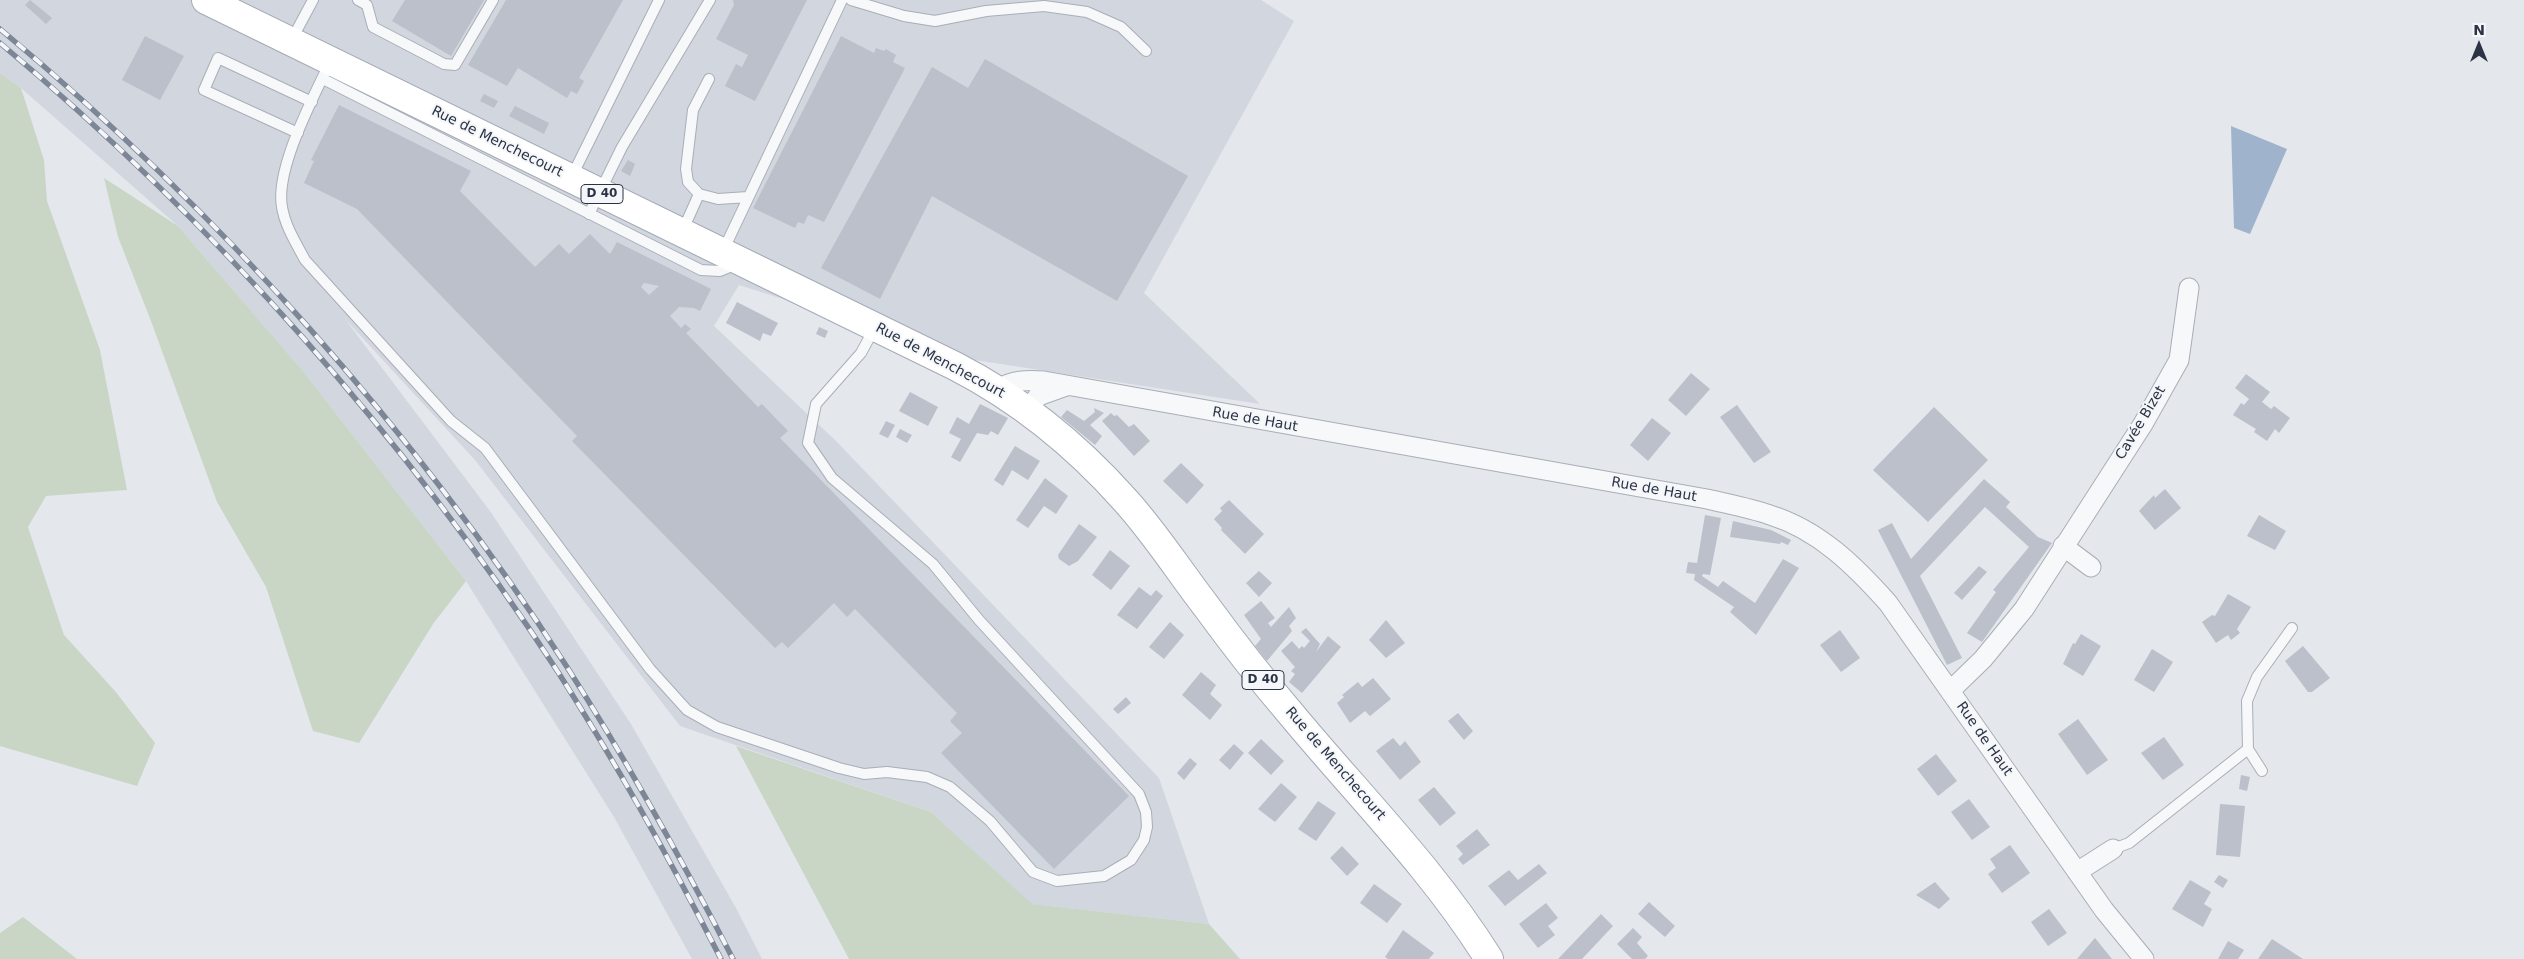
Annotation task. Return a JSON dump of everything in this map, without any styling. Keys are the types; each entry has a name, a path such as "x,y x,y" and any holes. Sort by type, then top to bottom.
{"main road":[{"name":"Rue de Menchecourt","path":"206,0 290,42 327,70 571,178 595,203 682,233 732,257 998,389 1028,411 1103,477 1147,526 1206,608 1285,708 1376,811 1436,883 1468,926 1489,959"}],"street":[{"name":"Cavée Bizet","path":"1950,690 1983,659 2024,609 2143,424 2179,360 2189,288"},
{"name":"Rue de Haut","path":"998,389 1010,382 1023,380 1044,381 1707,499 1771,515 1804,529 1826,542 1862,574 1888,603 2104,910 2144,959"},
{"name":"Rue de Haut","path":"1028,411 1038,396 1066,386"},
{"path":"2063,546 2091,567"},
{"path":"2077,872 2113,849"}],"lane":[{"path":"290,42 313,0"},
{"path":"358,0 367,5 373,27 444,64 455,65 493,0"},
{"path":"571,178 659,0"},
{"path":"595,203 622,147 710,0"},
{"path":"842,0 748,197 732,257 720,271 701,270 595,203 327,70 298,133 286,168 282,190 282,207 289,229 305,260 451,421 485,448 650,669 687,710 717,727 839,768 864,774 887,772 927,777 950,787 990,821 1033,872 1057,881 1104,876 1131,860 1144,840 1146,812 1139,794 986,627 933,564 832,478 808,443 816,404 861,353 876,327"},
{"path":"851,0 904,16 936,21 986,11 1044,6 1088,12 1121,27 1146,51"},
{"path":"298,133 204,90 218,58 312,102"},
{"path":"709,80 693,110 686,170 688,182 699,194 718,199 748,197"},
{"path":"682,233 699,194"},
{"path":"2262,771 2248,749 2248,701 2257,677 2292,628"},
{"path":"2113,849 2129,843 2248,749"}],"shaded area":[{"path":"0,0 1261,0 1294,21 1144,293 1260,404 975,360 739,285 714,326 836,441 1159,778 1209,924 1031,904 931,812 680,726 475,460 345,319 490,511 631,724 736,908 762,959 692,959 614,817 466,581 303,371 178,226 21,88 0,73"}],"green space":[{"path":"0,73 21,88 44,160 47,201 100,350 127,490 46,496 28,527 64,635 115,691 155,743 137,786 0,746"},
{"path":"104,178 178,226 303,371 466,581 433,624 359,743 313,731 266,587 217,502 151,321 118,237"},
{"path":"736,746 931,812 1032,904 1209,924 1240,959 849,959"},
{"path":"23,917 77,959 0,959 0,933"}],"water":[{"path":"2231,126 2287,149 2250,234 2234,228"}],"building":[{"path":"30,0 52,18 46,24 25,5"},
{"path":"405,0 484,0 451,56 392,21"},
{"path":"506,0 623,0 579,78 584,81 577,94 571,91 567,98 518,68 507,86 468,65"},
{"path":"733,0 807,0 755,101 725,86 736,64 742,67 748,55 716,39 734,5"},
{"path":"145,36 184,56 160,100 122,80"},
{"path":"841,36 874,53 876,48 884,51 886,49 896,55 893,62 905,68 824,222 808,215 804,224 798,222 795,228 753,208"},
{"path":"985,59 1188,176 1117,301 932,196 880,299 821,268 932,67 968,88"},
{"path":"484,94 498,101 494,108 480,101"},
{"path":"339,105 471,171 460,191 535,267 559,244 569,254 590,234 610,254 617,242 711,289 700,311 694,308 679,307 670,316 681,328 685,324 691,329 686,333 758,407 762,404 788,431 780,438 1129,796 1054,869 941,753 962,733 950,721 957,713 855,609 847,617 834,603 788,648 782,642 775,648 572,441 577,436 357,209 304,183 314,161 311,160","holes":["644,283 659,286 649,295 641,287"]},
{"path":"515,106 549,123 544,134 509,116"},
{"path":"628,160 635,164 630,176 621,171"},
{"path":"737,302 778,323 771,336 763,333 760,341 726,323"},
{"path":"819,327 828,331 825,338 816,334"},
{"path":"1691,373 1710,389 1686,416 1668,400"},
{"path":"2246,374 2270,392 2262,402 2271,409 2274,406 2290,418 2279,433 2275,429 2267,441 2254,432 2256,429 2233,415 2241,403 2244,405 2249,399 2235,388"},
{"path":"910,392 938,407 928,426 899,411"},
{"path":"980,404 1008,418 998,435 991,431 988,435 977,433 960,462 951,457 961,439 949,433 957,417 969,424"},
{"path":"1737,405 1771,452 1754,463 1720,417"},
{"path":"1934,407 1988,460 1928,522 1873,470"},
{"path":"1094,408 1104,413 1090,425 1102,436 1095,445 1061,417 1067,410 1084,421 1095,412"},
{"path":"1111,413 1114,416 1117,415 1129,427 1134,424 1150,441 1134,456 1102,421"},
{"path":"1652,418 1671,433 1648,461 1630,445"},
{"path":"886,421 895,425 888,438 879,434"},
{"path":"900,429 912,435 907,443 896,437"},
{"path":"1015,446 1040,461 1028,480 1012,470 1003,486 994,480"},
{"path":"1181,463 1204,485 1187,504 1163,481"},
{"path":"1045,478 1068,496 1056,514 1044,506 1028,528 1016,520"},
{"path":"1984,479 2010,502 2006,507 2038,537 2052,543 1982,642 1967,633 1996,592 1993,590 2029,547 1985,507 1920,576 1962,658 1947,665 1878,530 1892,523 1911,559"},
{"path":"2165,489 2181,508 2155,530 2139,511 2154,495 2155,498"},
{"path":"1229,500 1264,534 1245,554 1221,530 1222,528 1214,519 1222,511 1220,508"},
{"path":"1705,515 1721,518 1710,575 1703,574 1702,576 1718,587 1723,581 1755,603 1783,559 1799,568 1756,635 1730,612 1734,607 1694,580 1695,574 1686,573 1688,562 1697,563"},
{"path":"2259,515 2286,531 2275,550 2247,536"},
{"path":"1733,521 1771,530 1791,540 1788,545 1781,542 1780,544 1730,537"},
{"path":"1079,524 1097,537 1078,561 1069,566 1059,559 1058,555"},
{"path":"1110,550 1130,566 1111,590 1092,575"},
{"path":"1979,566 1987,572 1962,600 1954,593"},
{"path":"1259,571 1272,583 1259,597 1246,583"},
{"path":"1139,587 1151,596 1156,590 1163,596 1137,629 1117,615"},
{"path":"2228,594 2251,607 2237,629 2240,633 2231,640 2228,635 2216,643 2202,622 2212,615 2215,616"},
{"path":"1261,601 1275,618 1268,623 1271,627 1289,607 1296,618 1289,626 1292,631 1267,661 1255,646 1261,639 1244,615"},
{"path":"1386,620 1405,643 1386,658 1369,640"},
{"path":"1170,622 1184,635 1164,659 1149,647"},
{"path":"1306,628 1320,644 1316,652 1328,636 1341,647 1302,693 1289,682 1295,674 1291,671 1295,667 1281,651 1292,641 1299,649 1302,646 1304,648 1310,641 1301,632"},
{"path":"1840,630 1860,658 1841,672 1820,645"},
{"path":"2081,634 2101,646 2083,676 2063,664 2073,643 2075,644"},
{"path":"2303,646 2330,678 2312,692 2308,692 2285,661"},
{"path":"2152,649 2173,662 2154,692 2134,680"},
{"path":"1201,672 1216,685 1210,694 1222,705 1210,720 1182,695"},
{"path":"1373,678 1391,699 1370,716 1365,711 1350,723 1337,703 1344,697 1342,695 1358,682 1362,687"},
{"path":"1126,697 1131,703 1118,714 1113,709"},
{"path":"1458,713 1473,731 1464,740 1448,721"},
{"path":"2078,719 2108,760 2087,775 2058,734"},
{"path":"2164,737 2184,765 2163,780 2141,753"},
{"path":"1393,738 1400,746 1405,741 1421,762 1400,780 1376,751"},
{"path":"1261,739 1284,761 1271,775 1248,753"},
{"path":"1234,744 1244,753 1230,770 1219,760"},
{"path":"1936,754 1957,781 1938,796 1917,769"},
{"path":"1190,758 1197,764 1184,780 1177,773"},
{"path":"2241,775 2250,777 2247,791 2239,789"},
{"path":"1281,783 1297,797 1275,822 1258,809"},
{"path":"1434,787 1456,813 1440,826 1418,800"},
{"path":"1969,799 1990,827 1972,840 1951,812"},
{"path":"1318,801 1336,813 1316,841 1298,829"},
{"path":"2220,804 2245,806 2240,857 2216,855"},
{"path":"1477,829 1490,845 1463,865 1458,859 1463,854 1456,846"},
{"path":"2010,845 2030,873 2002,893 1988,874 1996,868 1990,859"},
{"path":"1342,846 1359,864 1347,876 1330,858"},
{"path":"1539,864 1547,873 1505,906 1488,886 1509,870 1518,880"},
{"path":"2219,875 2228,880 2223,888 2214,882"},
{"path":"2190,880 2211,892 2204,904 2212,909 2203,927 2172,909"},
{"path":"1935,882 1950,899 1939,909 1916,895"},
{"path":"1374,884 1402,904 1387,923 1360,903"},
{"path":"1649,902 1675,926 1665,937 1638,914"},
{"path":"1546,903 1558,918 1548,926 1555,935 1538,948 1519,924"},
{"path":"2049,909 2067,933 2048,946 2031,922"},
{"path":"1601,914 1613,926 1582,959 1558,959"},
{"path":"1633,928 1642,937 1637,943 1648,956 1645,959 1632,959 1617,944"},
{"path":"1403,930 1434,953 1429,959 1388,959 1385,957"},
{"path":"2095,938 2112,959 2077,959 2088,946"},
{"path":"2272,939 2303,959 2258,959"},
{"path":"2228,941 2244,950 2238,959 2218,959"}],"railway":[{"path":"0,29 81,99 159,172 235,248 308,327 378,408 444,492 507,578 567,667 653,811 733,959"},
{"path":"0,43 79,112 156,184 231,259 371,417 499,585 558,672 643,814 721,959"}]}
